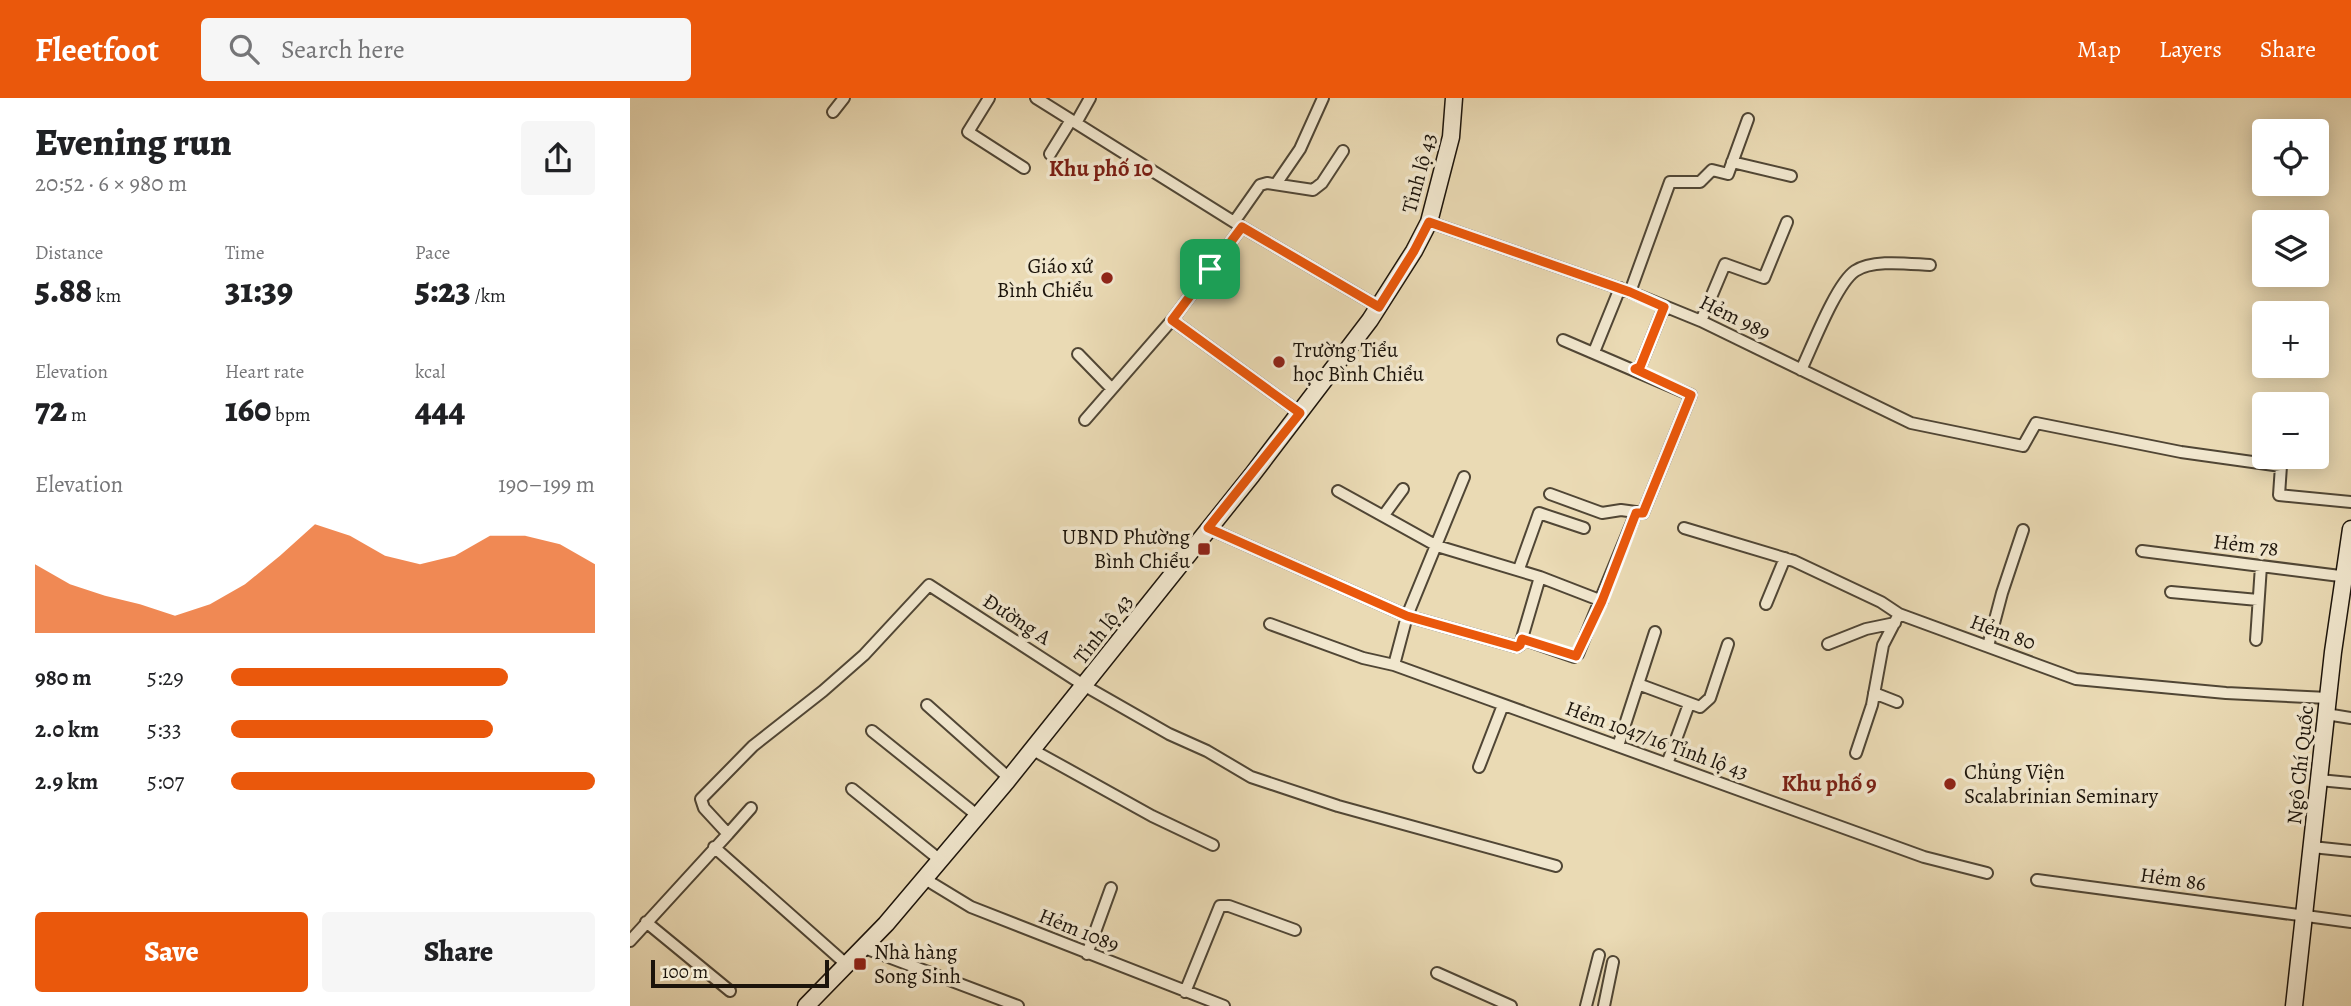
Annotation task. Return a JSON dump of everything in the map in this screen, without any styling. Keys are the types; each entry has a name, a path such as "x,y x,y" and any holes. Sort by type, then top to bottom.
{"main road":[{"name":"Tỉnh lộ 43","path":"809,1005 886,924 1033,750 1300,413 1379,307 1429,222 1451,136 1454,98"},
{"name":"Ngô Chí Quốc","path":"2294,1006 2327,706 2348,577 2351,529"}],"street":[{"path":"833,112 844,98"},
{"path":"989,98 968,132 1024,168"},
{"path":"1036,98 1238,224 1379,307"},
{"path":"1050,154 1090,98"},
{"path":"1276,184 1300,149 1323,98"},
{"path":"1594,352 1625,290 1670,181 1700,182 1712,170 1728,174 1748,119"},
{"path":"1085,420 1172,320 1238,224 1259,185 1316,188 1343,151"},
{"path":"1732,163 1791,176"},
{"name":"Hẻm 989","path":"1429,222 1625,290 1701,321 1911,423 2023,446 2036,423 2181,452 2281,466 2279,495 2351,502"},
{"path":"1701,321 1725,264 1764,278 1787,222"},
{"path":"1801,370 1842,285 1856,270 1886,262 1930,265"},
{"path":"1635,369 1640,367 1664,307"},
{"path":"1172,320 1300,413"},
{"path":"1550,494 1602,513 1621,510 1643,513 1691,395 1563,340"},
{"path":"1078,355 1112,389"},
{"path":"1394,665 1407,616 1464,477"},
{"path":"1384,515 1403,489"},
{"path":"1338,491 1437,545 1519,569 1602,601"},
{"path":"1519,569 1538,513 1584,528"},
{"path":"1522,639 1576,656 1602,601 1636,513"},
{"path":"1208,528 1407,616 1517,647 1522,639 1540,577"},
{"name":"Hẻm 80","path":"1684,528 1785,558 1881,601 1897,618 1988,646 2076,679 2226,693 2327,706 2351,718"},
{"path":"1988,646 2023,530"},
{"name":"Hẻm 78","path":"2142,551 2348,577"},
{"path":"1766,604 1785,558"},
{"path":"2256,640 2261,566"},
{"name":"Đường A","path":"728,834 704,808 701,799 753,746 823,691 864,654 929,585 1085,686 1251,777 1338,806 1556,866"},
{"path":"2171,592 2259,600"},
{"path":"1828,644 1897,618"},
{"path":"1856,753 1874,693 1882,645 1897,618"},
{"name":"Hẻm 1047/16 Tỉnh lộ 43","path":"1270,624 1363,658 1394,665 1924,857 1987,873"},
{"path":"1618,746 1655,632"},
{"path":"1638,684 1700,707 1706,704 1728,644"},
{"path":"1874,693 1897,702"},
{"path":"1667,764 1689,704"},
{"path":"927,705 1009,778"},
{"path":"1479,767 1503,705"},
{"path":"872,731 978,816"},
{"path":"1033,750 1152,816 1213,845"},
{"path":"2319,780 2351,783"},
{"path":"852,789 940,860"},
{"path":"630,941 751,808"},
{"path":"714,847 846,964"},
{"path":"2312,847 2351,851"},
{"name":"Hẻm 1089","path":"925,879 971,907 1224,1006"},
{"name":"Hẻm 86","path":"2037,880 2351,922"},
{"path":"1087,954 1111,888"},
{"path":"1185,992 1220,906 1230,906 1295,930"},
{"path":"646,922 730,991"},
{"path":"862,947 1018,1006"},
{"path":"1586,1006 1599,955"},
{"path":"1604,1006 1614,962"},
{"path":"1437,973 1511,1006"}],"place":[{"name":"Giáo xứ Bình Chiểu","path":"1107,278"},
{"name":"Trường Tiểu học Bình Chiểu","path":"1279,362"},
{"name":"UBND Phường Bình Chiểu","path":"1204,549"},
{"name":"Chủng Viện Scalabrinian Seminary","path":"1950,784"},
{"name":"Nhà hàng Song Sinh","path":"860,964"}],"district":[{"name":"Khu phố 10","path":"1101,168"},
{"name":"Khu phố 9","path":"1829,783"}],"route":[{"path":"1429,222 1630,292 1664,307 1640,367 1635,369 1691,395 1643,513 1636,513 1602,601 1576,656 1522,639 1517,647 1407,616 1208,528 1300,413 1172,320 1210,269 1242,227 1379,307 1429,222"}]}
